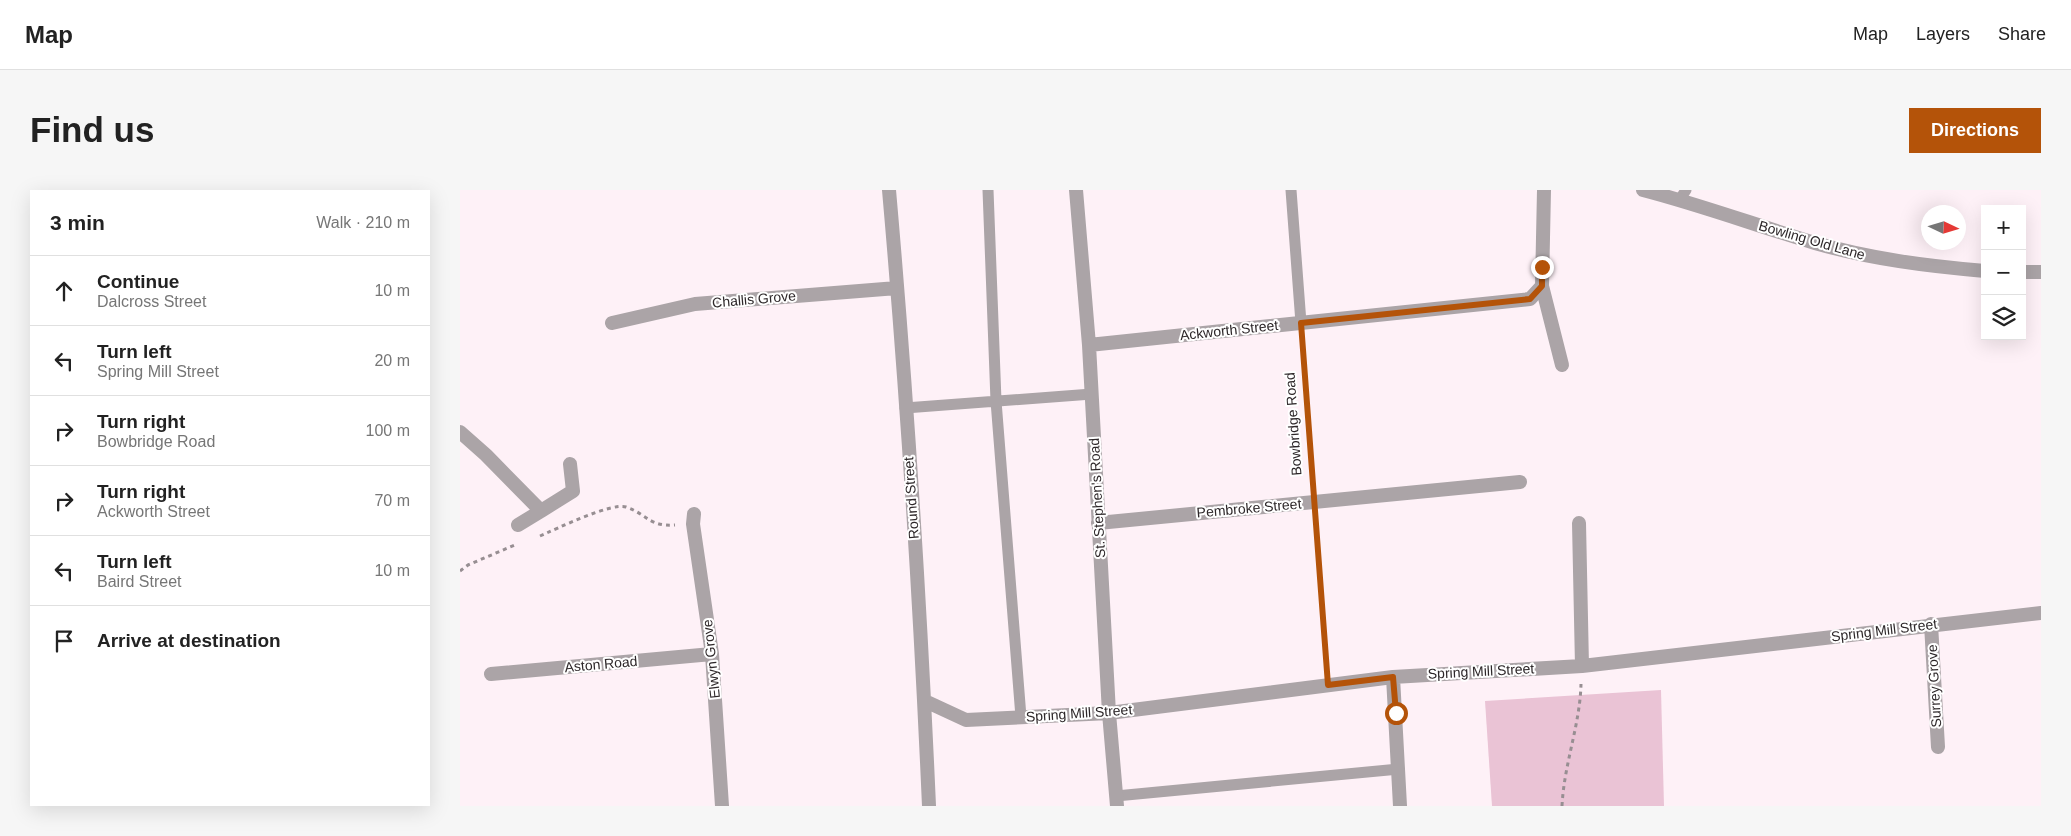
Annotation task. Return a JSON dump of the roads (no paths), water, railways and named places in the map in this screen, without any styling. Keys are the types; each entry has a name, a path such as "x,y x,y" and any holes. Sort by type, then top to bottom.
{"street":[{"name":"Round Street","path":"888,190 906,408 930,806"},
{"name":"St. Stephen's Road","path":"1076,190 1089,345 1109,713 1116,801"},
{"path":"1544,190 1542,286 1562,365"},
{"name":"Bowling Old Lane","path":"1643,190 1683,195 1816,243 1882,259 1927,266 1981,271"},
{"path":"2026,272 2041,272"},
{"name":"Ackworth Street","path":"1089,345 1530,299 1542,286"},
{"name":"Challis Grove","path":"612,323 695,304 897,288"},
{"path":"460,432 486,455 541,511"},
{"path":"518,525 573,491 570,464"},
{"name":"Pembroke Street","path":"1098,523 1520,482"},
{"name":"Elwyn Grove","path":"693,519 712,654 722,806"},
{"path":"1579,523 1582,666"},
{"name":"Spring Mill Street","path":"925,701 966,720 1109,713 1393,677 1582,666 1931,624 2041,613"},
{"name":"Surrey Grove","path":"1931,624 1938,747"},
{"name":"Aston Road","path":"491,674 712,654"},
{"path":"1393,677 1400,806"}],"lane":[{"path":"988,190 996,401 1021,717"},
{"path":"1291,190 1301,323"},
{"path":"906,408 1092,394"},
{"path":"1116,801 1399,769"}]}
